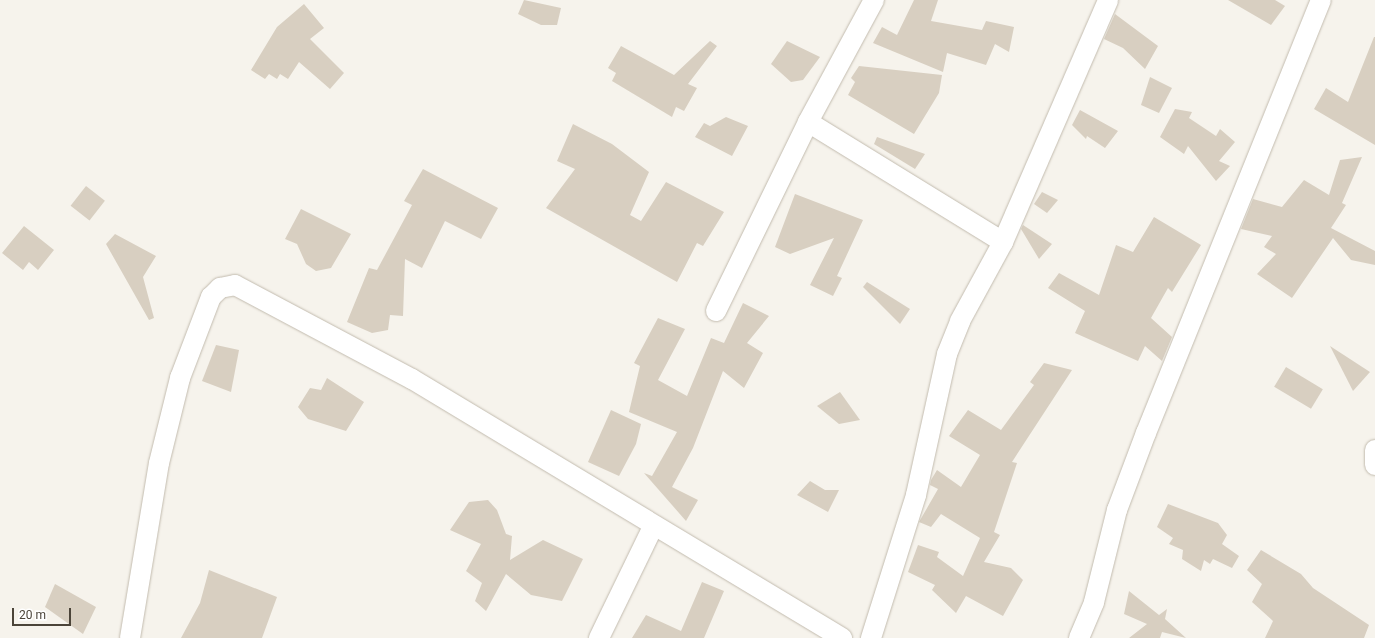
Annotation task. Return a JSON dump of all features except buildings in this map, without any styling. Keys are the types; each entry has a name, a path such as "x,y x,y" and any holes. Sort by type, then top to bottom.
{"street":[{"path":"716,311 808,122 874,0"},
{"path":"871,638 916,496 947,354 960,321 1003,242 1108,0"},
{"path":"1079,638 1094,602 1117,510 1146,433 1321,0"},
{"path":"808,122 1003,242"},
{"path":"130,638 160,463 180,378 211,297 227,285 235,285 412,379 653,527 842,638"},
{"path":"1375,450 1375,465"},
{"path":"599,638 653,527"}]}
